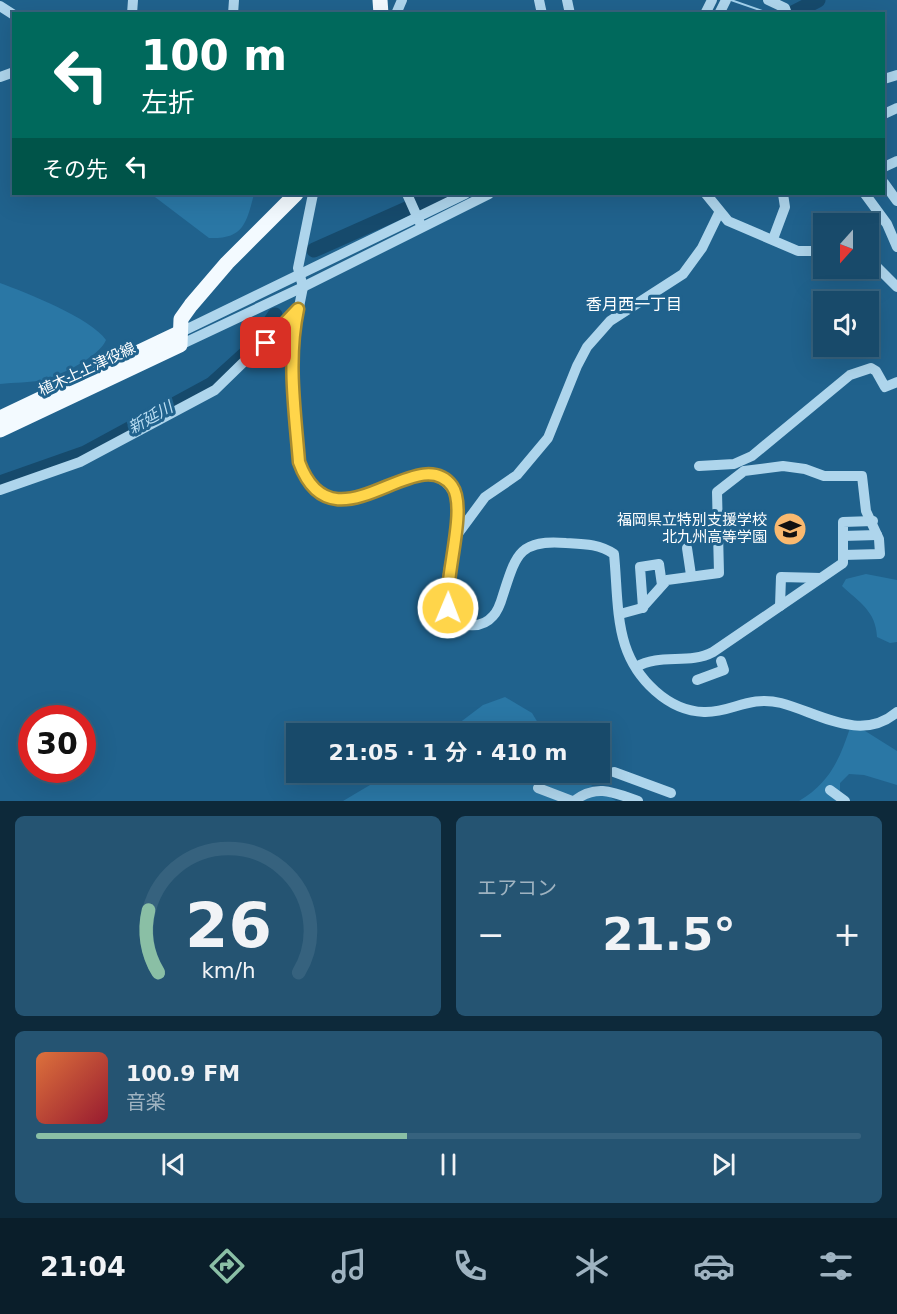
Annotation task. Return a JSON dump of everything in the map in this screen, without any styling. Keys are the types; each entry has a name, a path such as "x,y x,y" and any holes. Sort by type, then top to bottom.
{"main road":[{"path":"180,339 181,319 190,305 227,262 295,195"},
{"name":"植木上上津役線","path":"0,418 180,339"},
{"name":"植木上上津役線","path":"0,430 180,339"}],"street":[{"path":"768,0 786,11"},
{"path":"885,184 897,201"},
{"path":"313,195 298,268 303,287 292,337 291,365 299,462 304,476 322,494 340,500 355,500 418,474 432,474 452,486 457,500 447,586 448,608 452,616 462,624 474,626 486,622 495,615 515,559 532,544 546,541 603,547 614,554 625,645 636,667 661,697 687,710 707,712 764,700 844,725 866,726 888,720 897,712"},
{"path":"408,195 419,221"},
{"path":"180,339 303,287 463,195"},
{"path":"180,339 301,275 419,221 486,195"},
{"path":"707,195 719,213 728,221 798,250 813,251"},
{"path":"773,239 785,207 783,195"},
{"path":"866,195 887,224 897,246"},
{"path":"454,539 486,497 517,475 548,438 587,347 610,321 683,274 702,248 719,213"},
{"path":"879,269 897,286"},
{"path":"0,490 80,462 215,390 298,309"},
{"path":"699,466 734,464 752,456 850,375 871,368 876,371 885,387 897,382"},
{"path":"620,614 643,608 667,580 719,573 717,492 744,471 783,465 805,468 824,476 862,476 866,511 878,535 880,554 843,555"},
{"path":"636,667 648,660 700,658 843,563 843,522 873,521"},
{"path":"843,536 878,535"},
{"path":"687,548 691,575"},
{"path":"643,608 640,567 659,564 662,585"},
{"path":"780,606 781,577 821,578"},
{"path":"700,658 709,675"},
{"path":"697,680 724,670 721,661"},
{"path":"614,772 671,793"},
{"path":"538,788 573,801 587,790 635,800 637,781"},
{"path":"830,790 846,801"}],"shaded area":[{"path":"152,195 254,195 245,222 236,233 220,238 209,238"},
{"path":"0,283 73,315 87,323 106,340 88,359 59,374 38,381 0,384"},
{"path":"866,574 897,580 897,642 890,643 877,637 874,620 870,614 842,586 846,579"},
{"path":"505,697 532,713 538,723 459,723 483,705"},
{"path":"851,725 862,729 897,751 897,785 864,775 849,774 840,783 843,801 799,801 810,794 827,777 838,759"},
{"path":"373,783 588,783 616,801 343,801"}],"waterway":[{"path":"731,0 765,12"},
{"name":"新延川","path":"795,12 818,0"},
{"name":"新延川","path":"314,250 438,195"},
{"name":"新延川","path":"0,483 85,453 212,384 254,346 275,315"}],"place":[{"name":"福岡県立特別支援学校 北九州高等学園","path":"790,529"}],"district":[{"name":"香月西一丁目","path":"634,304"}],"route":[{"path":"266,343 298,309 292,337 291,365 299,462 304,476 322,494 340,500 355,500 418,474 432,474 452,486 457,500 446,597 448,608"}]}
